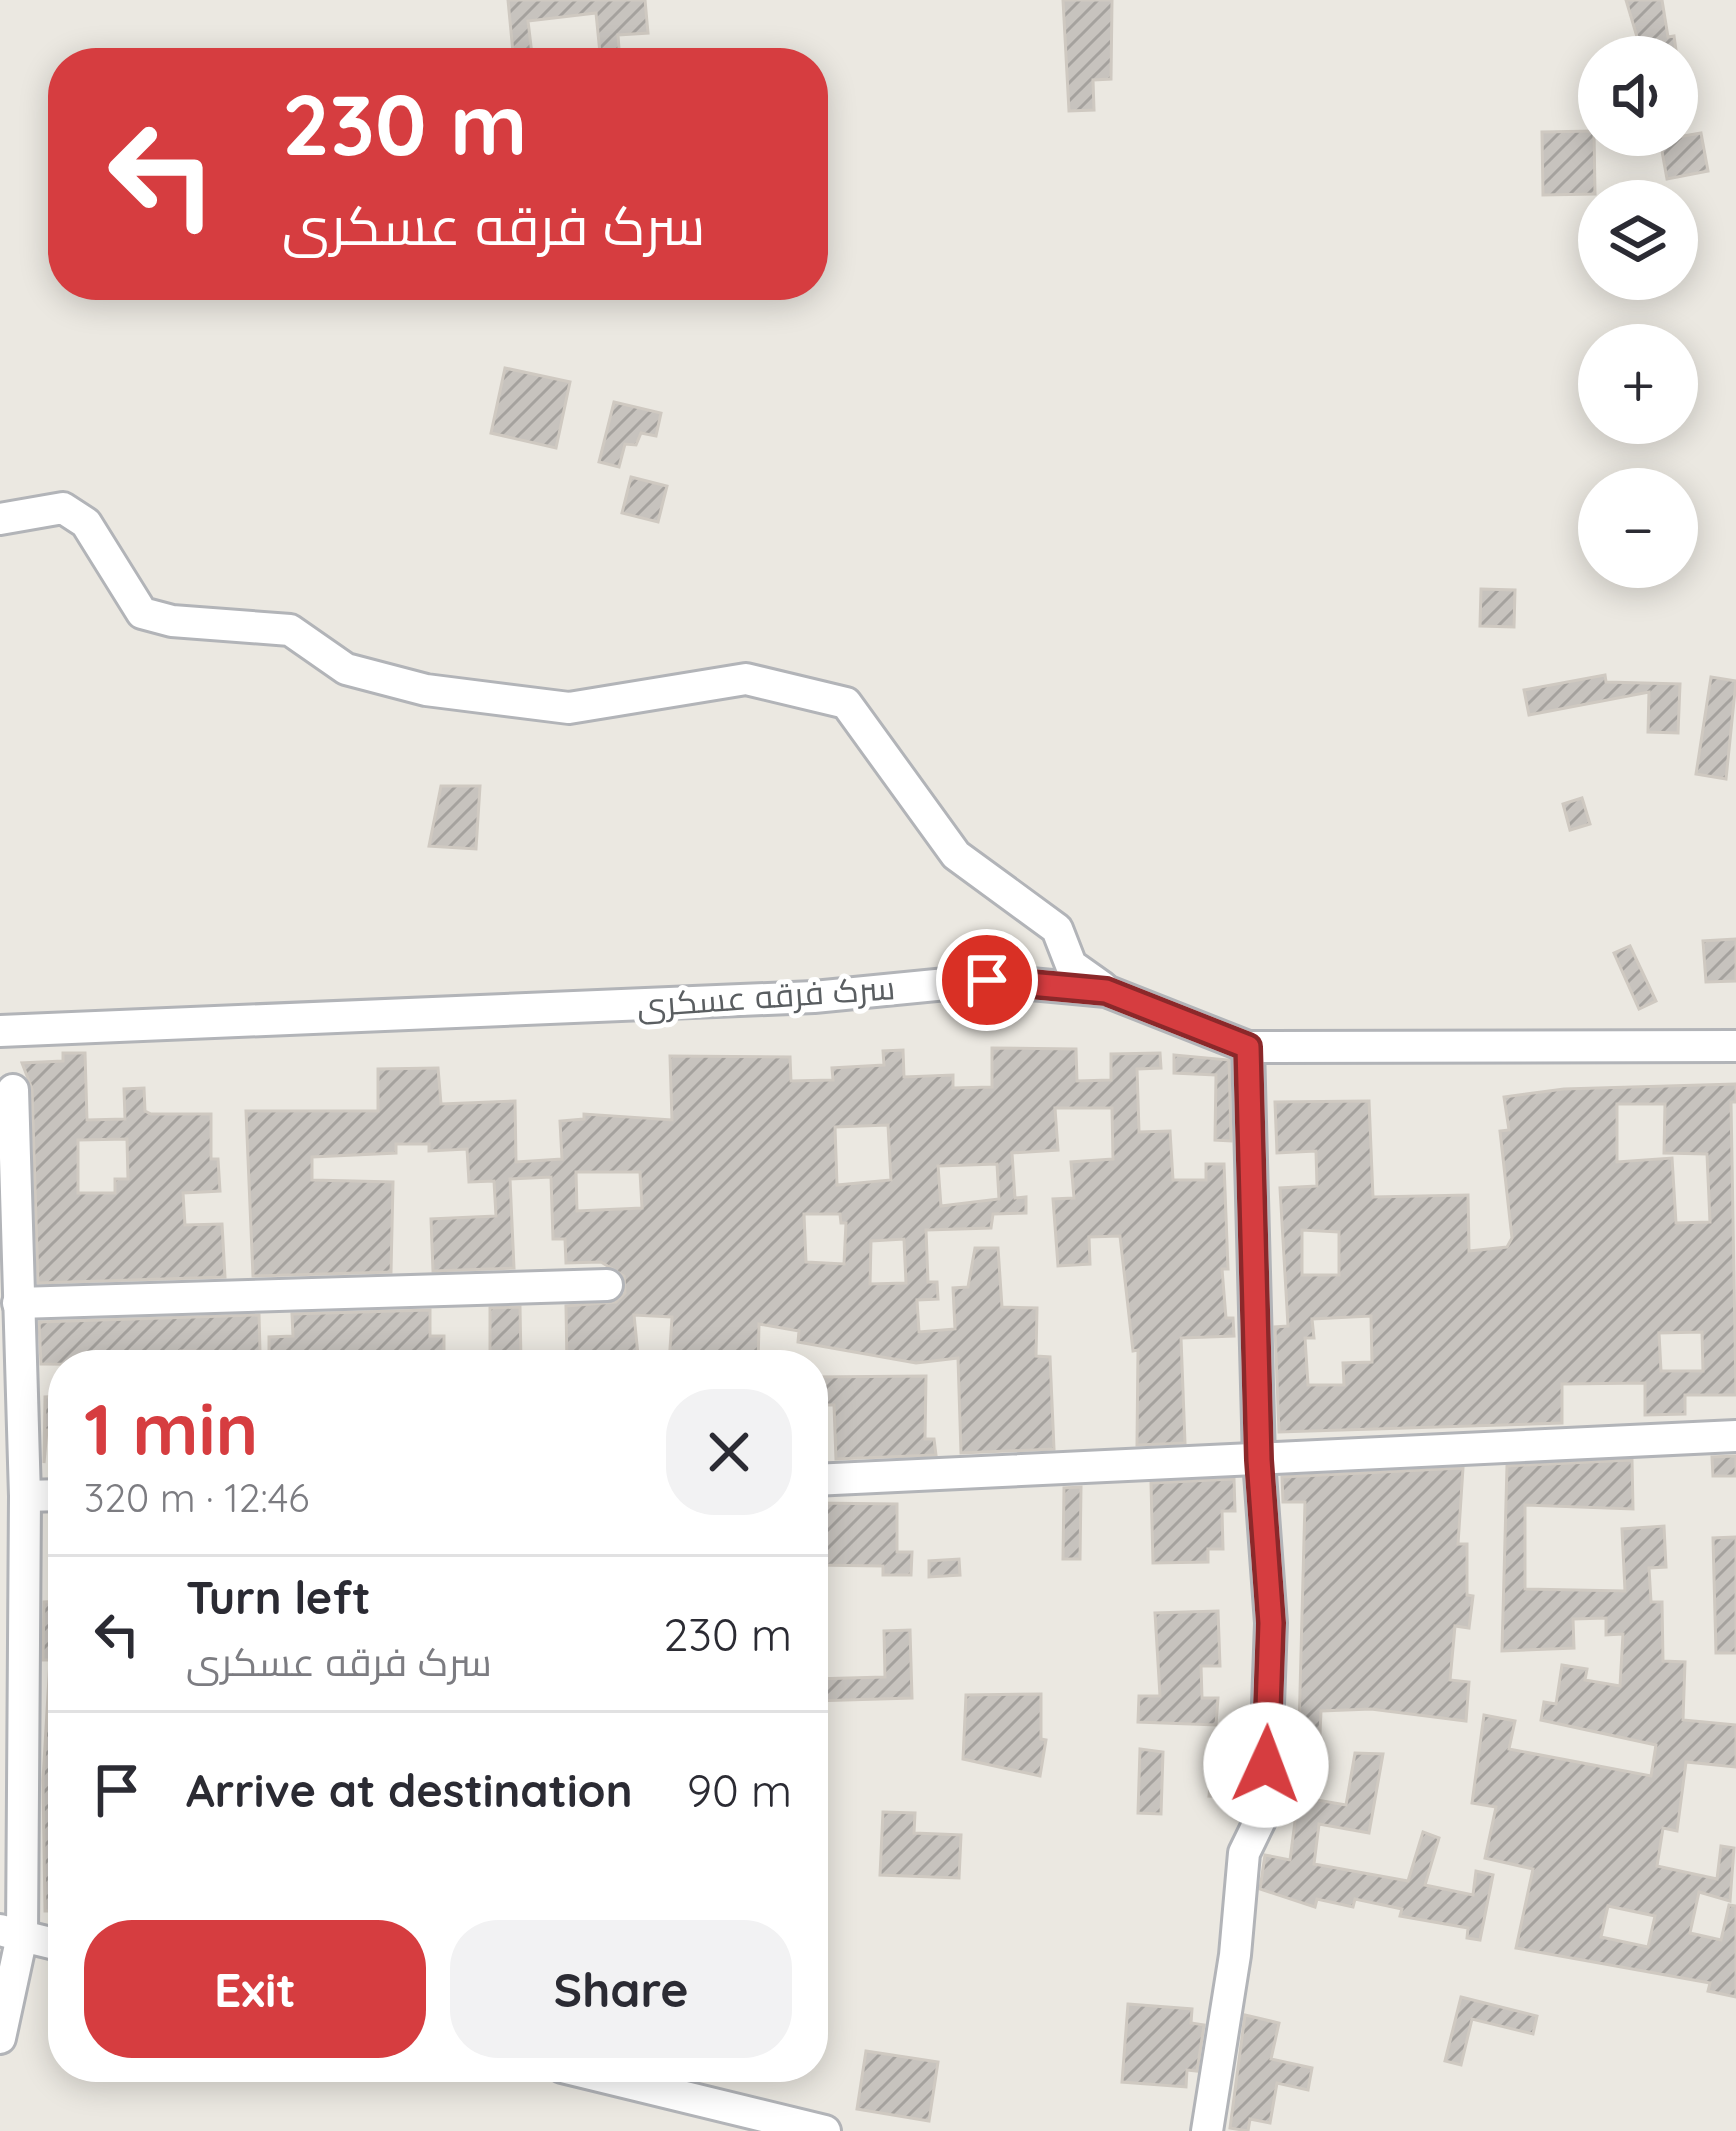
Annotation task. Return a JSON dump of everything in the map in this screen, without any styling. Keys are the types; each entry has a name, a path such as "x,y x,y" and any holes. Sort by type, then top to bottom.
{"street":[{"path":"0,519 63,508 86,524 142,613 172,621 290,630 346,669 426,690 569,708 746,679 846,703 956,855 1057,929 1071,965 1106,991"},
{"name":"سرک فرقه عسکری","path":"0,1031 814,997 987,980 1106,991 1248,1047 1736,1046"},
{"path":"1207,2131 1235,1955 1244,1853 1264,1812 1271,1623 1259,1460 1248,1047"},
{"path":"0,2038 11,1933 25,1496 13,1090"},
{"path":"18,1303 607,1286"},
{"path":"828,1479 1736,1436"},
{"path":"25,1496 48,1495"},
{"path":"11,1933 48,1942"},
{"path":"624,2082 826,2131"}],"building":[{"path":"508,0 645,0 648,33 618,35 619,48 600,48 596,13 528,21 531,48 513,48"},
{"path":"1063,0 1112,0 1111,79 1093,80 1094,110 1069,111"},
{"path":"1626,0 1662,0 1668,36 1637,36"},
{"path":"1578,131 1578,156 1594,156 1595,180 1578,180 1578,194 1543,195 1542,132"},
{"path":"1698,134 1708,171 1667,179 1663,156 1698,156"},
{"path":"505,368 570,382 556,448 491,433"},
{"path":"614,402 661,413 656,436 641,433 636,445 625,444 619,467 599,462"},
{"path":"631,477 667,486 658,522 622,513"},
{"path":"1481,589 1515,590 1514,627 1480,626"},
{"path":"1605,675 1606,682 1680,684 1678,733 1648,732 1649,692 1529,715 1524,690"},
{"path":"1711,677 1736,681 1726,779 1696,774"},
{"path":"441,786 480,786 476,849 429,846"},
{"path":"1582,798 1590,824 1570,830 1563,804"},
{"path":"1736,939 1736,981 1706,982 1703,941"},
{"path":"1630,946 1656,1001 1639,1009 1614,953"},
{"path":"992,1048 1076,1049 1077,1081 1111,1080 1111,1054 1160,1053 1161,1068 1137,1069 1139,1132 1170,1131 1173,1180 1206,1180 1206,1164 1224,1164 1228,1269 1222,1269 1226,1318 1233,1318 1234,1336 1181,1338 1185,1443 1137,1445 1138,1350 1133,1351 1120,1236 1089,1237 1090,1264 1058,1266 1053,1199 1074,1198 1071,1162 1113,1159 1112,1108 1055,1108 1058,1150 1012,1153 1015,1198 1026,1197 1026,1213 993,1214 991,1228 926,1230 928,1282 937,1282 938,1299 917,1300 919,1332 955,1329 953,1288 968,1287 975,1248 998,1248 1002,1307 1037,1308 1036,1356 1050,1357 1054,1449 961,1453 958,1358 916,1363 798,1342 799,1331 759,1324 758,1350 670,1350 672,1317 634,1315 638,1350 567,1350 566,1306 616,1302 625,1293 624,1276 601,1262 566,1263 565,1239 553,1239 551,1177 510,1179 514,1268 433,1271 431,1219 496,1216 494,1181 469,1182 467,1149 429,1151 429,1144 396,1144 396,1153 312,1157 312,1180 393,1182 391,1272 253,1276 246,1111 378,1111 378,1069 438,1068 441,1104 515,1101 516,1162 562,1159 560,1121 584,1119 584,1114 672,1120 670,1056 790,1057 791,1081 833,1080 832,1068 884,1065 883,1051 903,1050 904,1077 953,1075 953,1088 992,1087","holes":["888,1125 891,1180 837,1185 835,1127","997,1164 999,1199 941,1206 938,1166","576,1172 640,1172 642,1208 577,1211","804,1214 840,1214 841,1223 846,1223 844,1264 806,1262","904,1239 906,1283 870,1284 871,1241"]},
{"path":"63,1053 85,1053 87,1120 125,1119 124,1089 144,1088 145,1111 151,1114 211,1114 211,1159 218,1159 220,1191 183,1193 185,1225 222,1224 225,1277 38,1283 32,1089 22,1063 63,1061","holes":["127,1139 128,1179 115,1179 115,1193 78,1193 78,1140"]},
{"path":"1174,1055 1229,1060 1231,1141 1215,1140 1216,1075 1174,1073"},
{"path":"1736,1084 1736,1102 1731,1102 1736,1395 1685,1395 1685,1414 1645,1415 1645,1383 1562,1384 1562,1423 1279,1432 1275,1327 1288,1326 1280,1188 1317,1186 1316,1151 1277,1153 1275,1102 1369,1101 1373,1197 1468,1195 1469,1251 1507,1247 1512,1238 1500,1131 1509,1130 1504,1097 1564,1089","holes":["1617,1104 1665,1104 1664,1153 1707,1154 1710,1222 1676,1223 1672,1158 1617,1162","1302,1230 1339,1232 1339,1275 1302,1275","1371,1316 1372,1362 1343,1363 1344,1385 1308,1385 1305,1338 1314,1338 1312,1319","1702,1332 1703,1371 1661,1371 1659,1333"]},
{"path":"520,1307 521,1350 490,1350 490,1308"},
{"path":"430,1310 430,1336 444,1336 444,1350 269,1350 269,1337 293,1336 292,1314"},
{"path":"259,1315 260,1350 48,1350 48,1364 41,1364 39,1322"},
{"path":"926,1376 925,1439 934,1439 936,1455 836,1459 828,1377"},
{"path":"45,1397 48,1430 44,1463"},
{"path":"1736,1456 1736,1476 1713,1476 1712,1457"},
{"path":"1632,1460 1633,1509 1525,1505 1525,1589 1625,1591 1622,1529 1664,1526 1666,1567 1649,1568 1651,1602 1662,1602 1663,1661 1685,1662 1683,1720 1736,1725 1736,1767 1686,1762 1677,1831 1663,1828 1657,1866 1717,1879 1721,1846 1734,1848 1730,1901 1699,1892 1690,1933 1721,1940 1729,1905 1736,1906 1736,1997 1708,1991 1710,1983 1516,1948 1533,1869 1485,1858 1496,1807 1472,1803 1484,1715 1515,1721 1509,1749 1651,1776 1656,1745 1541,1720 1544,1702 1556,1704 1562,1665 1587,1669 1585,1680 1620,1686 1623,1634 1606,1635 1606,1618 1573,1619 1574,1648 1502,1651 1507,1466","holes":["1608,1906 1655,1916 1648,1947 1601,1937"]},
{"path":"1463,1468 1458,1544 1467,1544 1467,1595 1473,1596 1469,1628 1455,1626 1450,1680 1469,1682 1466,1721 1371,1709 1321,1711 1317,1800 1346,1805 1355,1753 1383,1754 1369,1833 1319,1824 1314,1864 1408,1881 1423,1832 1439,1838 1425,1885 1473,1895 1476,1871 1493,1875 1480,1940 1467,1938 1468,1928 1400,1916 1402,1909 1355,1899 1353,1907 1317,1899 1315,1907 1260,1889 1265,1855 1290,1860 1297,1806 1305,1502 1283,1502 1282,1477"},
{"path":"1234,1479 1235,1511 1222,1511 1223,1549 1208,1549 1208,1562 1153,1563 1151,1483"},
{"path":"1081,1487 1080,1559 1063,1559 1064,1488"},
{"path":"828,1503 897,1504 897,1552 912,1552 911,1575 883,1575 883,1566 828,1565"},
{"path":"1736,1537 1736,1653 1716,1653 1713,1538"},
{"path":"959,1559 960,1575 929,1577 929,1561"},
{"path":"44,1602 48,1602 48,1660 43,1660"},
{"path":"1218,1611 1220,1666 1201,1666 1202,1698 1218,1698 1216,1725 1138,1722 1139,1696 1160,1696 1155,1613"},
{"path":"910,1630 912,1698 828,1701 828,1679 885,1677 884,1631"},
{"path":"48,1694 48,1911 45,1911 43,1780"},
{"path":"1041,1694 1041,1739 1046,1740 1040,1776 963,1759 966,1695"},
{"path":"1140,1749 1163,1752 1161,1814 1138,1813"},
{"path":"1213,1756 1240,1759 1237,1798 1209,1796"},
{"path":"883,1812 915,1813 914,1833 961,1835 959,1878 880,1875"},
{"path":"1461,1997 1537,2016 1533,2034 1472,2019 1461,2065 1445,2061"},
{"path":"1128,2004 1192,2009 1191,2023 1204,2025 1197,2071 1187,2070 1186,2087 1122,2082"},
{"path":"1245,2015 1279,2023 1271,2059 1312,2068 1308,2090 1277,2083 1270,2123 1250,2119 1248,2131 1230,2128"},
{"path":"866,2051 938,2062 929,2121 857,2109"}],"route":[{"path":"987,980 1106,991 1248,1047 1259,1460 1271,1623 1266,1765"}]}
